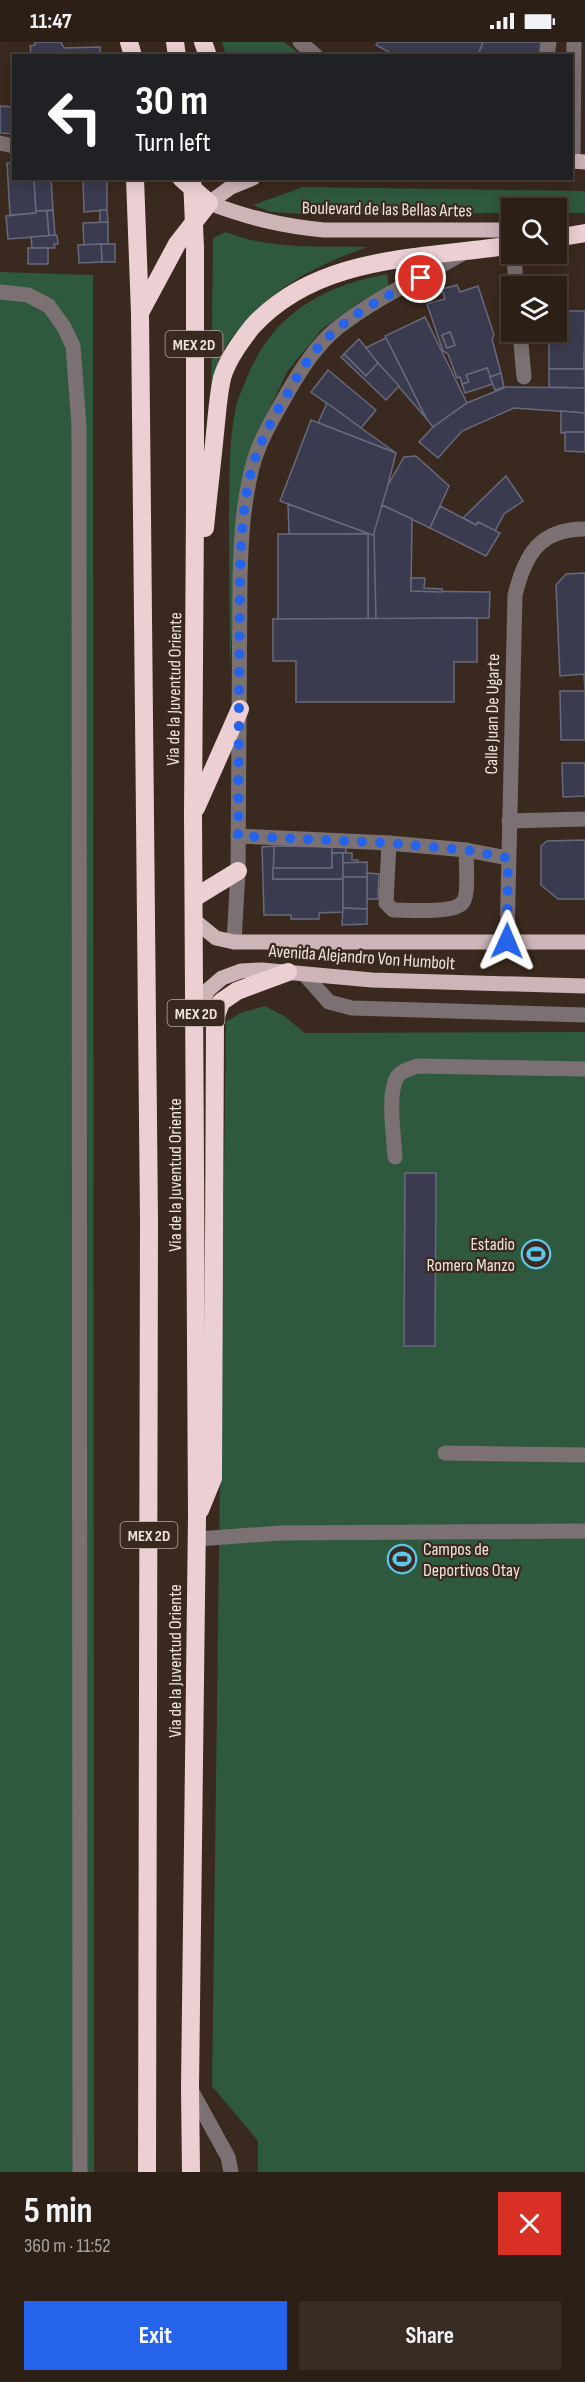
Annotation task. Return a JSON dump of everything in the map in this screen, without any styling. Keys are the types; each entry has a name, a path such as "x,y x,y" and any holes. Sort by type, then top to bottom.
{"highway":[{"name":"Via de la Juventud Oriente","path":"135,180 140,314 149,1221 147,2172"},
{"path":"140,314 177,244 209,203 183,180"},
{"name":"Via de la Juventud Oriente","path":"191,2172 197,1517 196,1017 193,815 196,629 195,248 192,180"},
{"path":"567,235 585,231"},
{"path":"196,629 218,398 230,359 244,336 261,317 296,290 338,272 396,259 501,247"},
{"path":"193,815 240,709"},
{"path":"194,898 238,871"},
{"path":"197,1517 213,1478 215,1019 221,1002 237,992 296,973"}],"main road":[{"path":"209,203 231,187 248,180"},
{"name":"Boulevard de las Bellas Artes","path":"209,203 262,222 299,228 501,230"},
{"path":"567,230 585,231"},
{"name":"Avenida Alejandro Von Humbolt","path":"195,921 216,938 234,942 585,942"},
{"name":"Avenida Alejandro Von Humbolt","path":"196,1017 208,990 222,978 241,971 262,970 427,982 585,986"}],"street":[{"path":"300,42 314,54"},
{"path":"574,42 576,162"},
{"path":"234,942 238,871 242,534 252,468 271,422 315,350 335,330 367,307 465,252"},
{"path":"0,292 28,295 49,306 64,327 73,346 79,425 80,2172"},
{"path":"521,342 524,377"},
{"name":"Calle Juan De Ugarte","path":"507,941 514,595 522,568 536,545 552,534 585,528"},
{"path":"509,821 585,819"},
{"path":"238,836 389,843 466,850 508,858"},
{"path":"389,843 386,903 393,910 449,909 461,905 465,898 466,850"},
{"path":"296,973 329,1002 352,1008 585,1015"},
{"path":"395,1157 392,1092 397,1078 403,1071 417,1066 585,1070"},
{"path":"445,1453 585,1455"},
{"path":"196,1539 280,1533 585,1531"},
{"path":"190,2088 228,2157 231,2172"}],"green space":[{"path":"222,42 284,42 301,54 226,54"},
{"path":"303,187 585,191 585,213 567,213 567,198 501,198 501,213 302,214 271,212 253,205"},
{"path":"226,232 260,242 278,244 367,247 304,275 276,293 250,317 231,339 222,354 216,372 211,403 213,238"},
{"path":"0,272 93,275 94,2172 0,2172"},
{"path":"387,274 389,287 358,303 322,329 287,372 259,431 238,520 230,668 231,448 236,407 247,377 271,336 302,306 341,286"},
{"name":"Campos de Deportivos Otay","path":"265,1006 284,1016 305,1033 585,1032 585,2172 258,2172 258,2141 212,2086 226,1022 240,1013"}],"building":[{"path":"35,42 61,42 64,48 100,47 101,54 31,54 30,46 35,45"},
{"path":"378,42 483,42 479,54 392,54 376,45"},
{"path":"483,42 541,42 539,54 479,54"},
{"path":"0,106 12,107 12,134 0,133"},
{"path":"7,163 12,163 12,180 34,180 36,213 10,215"},
{"path":"34,180 51,180 53,210 36,211"},
{"path":"83,180 107,180 107,210 84,212"},
{"path":"53,210 55,235 49,236 47,211"},
{"path":"100,210 107,210 108,222 100,223"},
{"path":"36,211 47,211 49,236 8,239 6,216 36,213"},
{"path":"108,222 108,244 84,245 83,223"},
{"path":"57,235 58,244 54,244 55,248 32,248 31,237"},
{"path":"101,244 115,244 115,262 102,262"},
{"path":"101,244 102,262 79,263 78,245"},
{"path":"28,248 48,248 48,264 28,264"},
{"path":"457,285 460,292 478,286 494,335 492,339 501,373 490,377 487,368 466,375 469,382 462,384 460,377 457,378 448,354 443,351 427,304 445,299 442,289","holes":["450,332 455,345 447,348 442,335"]},
{"path":"567,311 585,311 584,369 549,369 549,342 567,342"},
{"path":"425,317 467,403 433,427 426,418 385,336"},
{"path":"450,332 455,345 447,348 442,335"},
{"path":"386,338 426,418 365,348"},
{"path":"359,339 378,363 366,376 344,354"},
{"path":"584,353 585,388 549,387 549,369 584,369"},
{"path":"344,354 366,376 378,363 399,386 386,400 341,357"},
{"path":"487,368 493,384 465,393 462,384 469,382 466,375"},
{"path":"328,370 376,410 361,428 311,392"},
{"path":"501,373 504,387 495,390 490,377"},
{"path":"506,387 585,388 585,413 514,408 462,431 438,458 419,442 433,427 467,403"},
{"path":"327,403 361,428 396,453 318,423"},
{"path":"561,411 585,413 585,432 561,433"},
{"path":"311,420 396,453 375,536 280,501"},
{"path":"565,432 585,432 585,452 565,451"},
{"path":"416,456 449,486 430,528 382,505 388,485 404,457"},
{"path":"506,476 523,501 504,514 495,531 478,522 476,525 463,518"},
{"path":"288,504 375,536 376,619 368,619 368,534 289,534"},
{"path":"382,505 412,519 411,591 490,592 489,618 376,619 374,533"},
{"path":"440,506 476,525 478,522 500,533 486,556 430,528"},
{"path":"278,534 368,534 368,619 278,619"},
{"path":"585,573 585,691 584,674 560,676 556,585 566,574"},
{"path":"411,578 425,578 424,588 442,589 442,592 411,591"},
{"path":"477,618 477,662 454,662 454,702 296,702 296,661 273,661 273,619"},
{"path":"560,691 585,691 585,740 561,740"},
{"path":"562,763 585,763 585,796 563,797"},
{"path":"585,840 585,899 558,899 541,885 541,846 547,841"},
{"path":"274,846 332,847 332,868 273,868"},
{"path":"274,846 273,879 343,879 343,912 319,913 319,919 291,919 291,915 264,915 262,847"},
{"path":"332,847 346,847 346,853 332,853"},
{"path":"332,853 343,853 343,879 273,879 273,868 332,868"},
{"path":"343,853 352,853 352,860 358,860 358,863 343,863"},
{"path":"367,862 367,877 343,877 343,863"},
{"path":"367,873 379,874 378,899 367,899"},
{"path":"343,877 367,877 367,909 343,908"},
{"path":"343,908 367,909 367,924 342,925"},
{"path":"405,1173 436,1173 435,1346 404,1346"}],"place":[{"name":"Estadio Romero Manzo","path":"536,1254"},
{"name":"Campos de Deportivos Otay","path":"402,1559"}],"route":[{"path":"421,278 367,307 335,330 315,350 271,422 252,468 245,505 240,577 238,836 389,843 466,850 508,858 507,941"}]}
